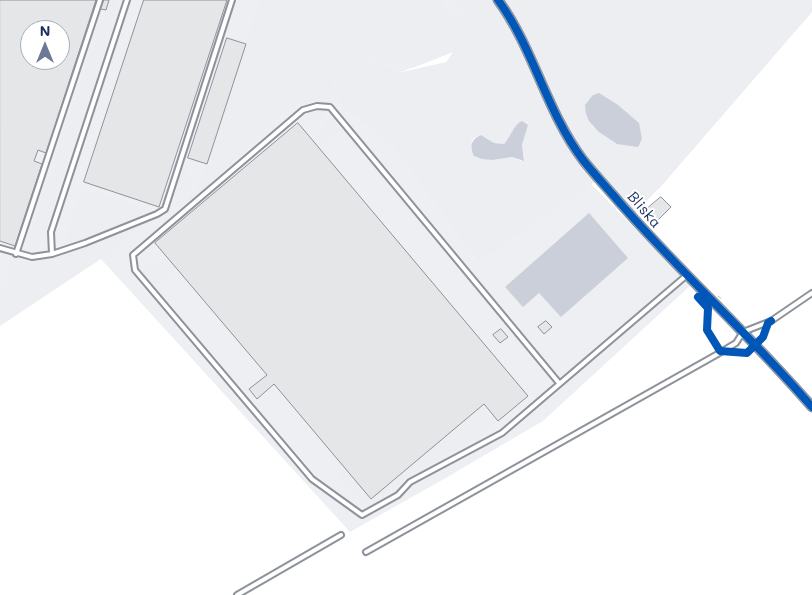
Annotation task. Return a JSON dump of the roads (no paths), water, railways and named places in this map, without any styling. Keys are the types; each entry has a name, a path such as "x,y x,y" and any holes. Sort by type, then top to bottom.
{"street":[{"name":"Bliska","path":"498,0 519,31 551,105 573,146 584,162 654,242 743,332 812,407"}],"lane":[{"path":"16,254 100,0"},
{"path":"52,254 51,232 127,0"},
{"path":"0,248 32,257 52,254 85,243 157,214 164,209 232,0"},
{"path":"559,383 330,106 317,106 303,110 133,255 135,270 312,479 362,515 398,495 410,482 502,433 686,275"},
{"path":"366,552 718,354 736,343 743,332 771,321 812,293"},
{"path":"237,595 341,535"}]}
